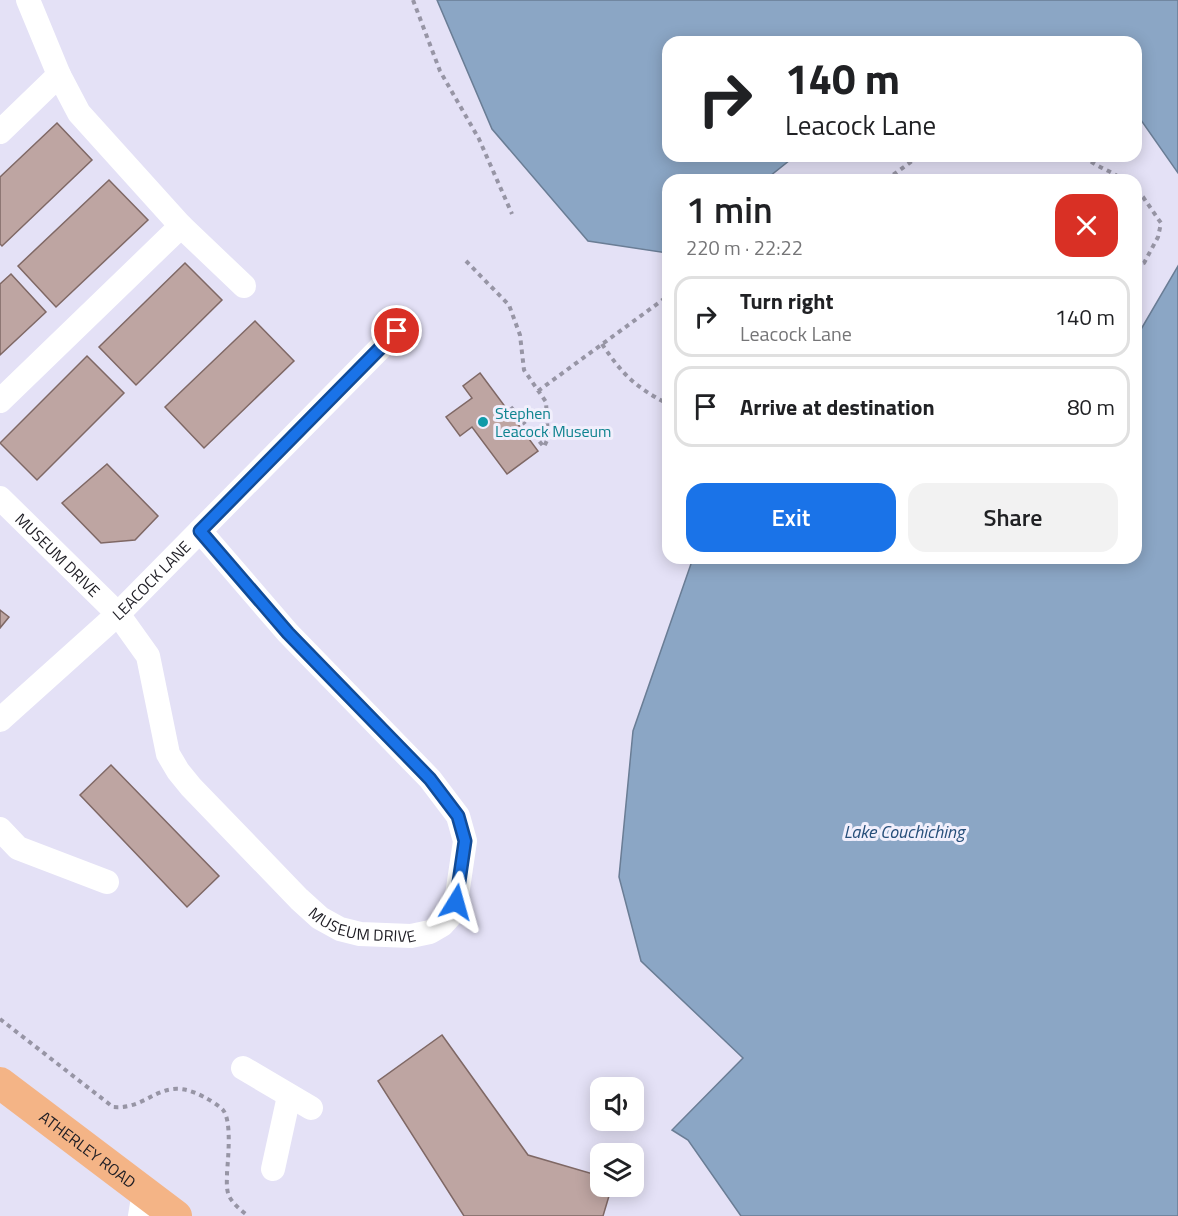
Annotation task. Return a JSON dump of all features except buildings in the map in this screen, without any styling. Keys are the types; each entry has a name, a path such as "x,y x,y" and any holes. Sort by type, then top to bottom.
{"main road":[{"name":"ATHERLEY ROAD","path":"0,1083 142,1204 176,1216"}],"street":[{"path":"28,0 59,75 79,114 182,226 244,286"},
{"path":"0,132 59,75"},
{"path":"0,401 182,226"},
{"name":"LEACOCK LANE","path":"0,720 118,614 397,331"},
{"name":"MUSEUM DRIVE","path":"0,498 118,614 148,656 168,754 178,771 299,899 320,918 340,928 360,934 411,936 430,932 442,925 451,915 456,902 465,841 458,816 430,779 288,633 200,531"},
{"path":"0,829 18,848 107,882"},
{"path":"243,1068 310,1108"},
{"path":"273,1169 289,1096"}],"path":[{"path":"413,0 440,71 479,139 512,214"},
{"path":"894,174 911,162"},
{"path":"1095,162 1116,174"},
{"path":"1142,196 1161,223 1158,237 1142,263"},
{"path":"466,261 509,305 520,335 524,370 546,402 548,438 544,447 510,406 507,409"},
{"path":"538,391 662,300"},
{"path":"602,344 618,368 645,392 662,401"},
{"path":"0,1019 113,1107 120,1108 142,1102 166,1088 195,1092 222,1109 226,1117 228,1133 227,1189 235,1204 248,1216"}],"water":[{"path":"437,0 1178,0 1178,173 1142,122 1142,36 662,36 662,162 788,162 772,174 662,174 662,252 588,241 492,129"},
{"name":"Lake Couchiching","path":"1178,266 1178,1216 741,1216 688,1140 672,1130 743,1058 641,961 619,877 633,731 691,564 1142,564 1142,328"}],"place":[{"name":"Stephen Leacock Museum","path":"483,422"}],"route":[{"path":"397,331 200,531 288,633 430,779 458,816 465,841 456,902"}]}
